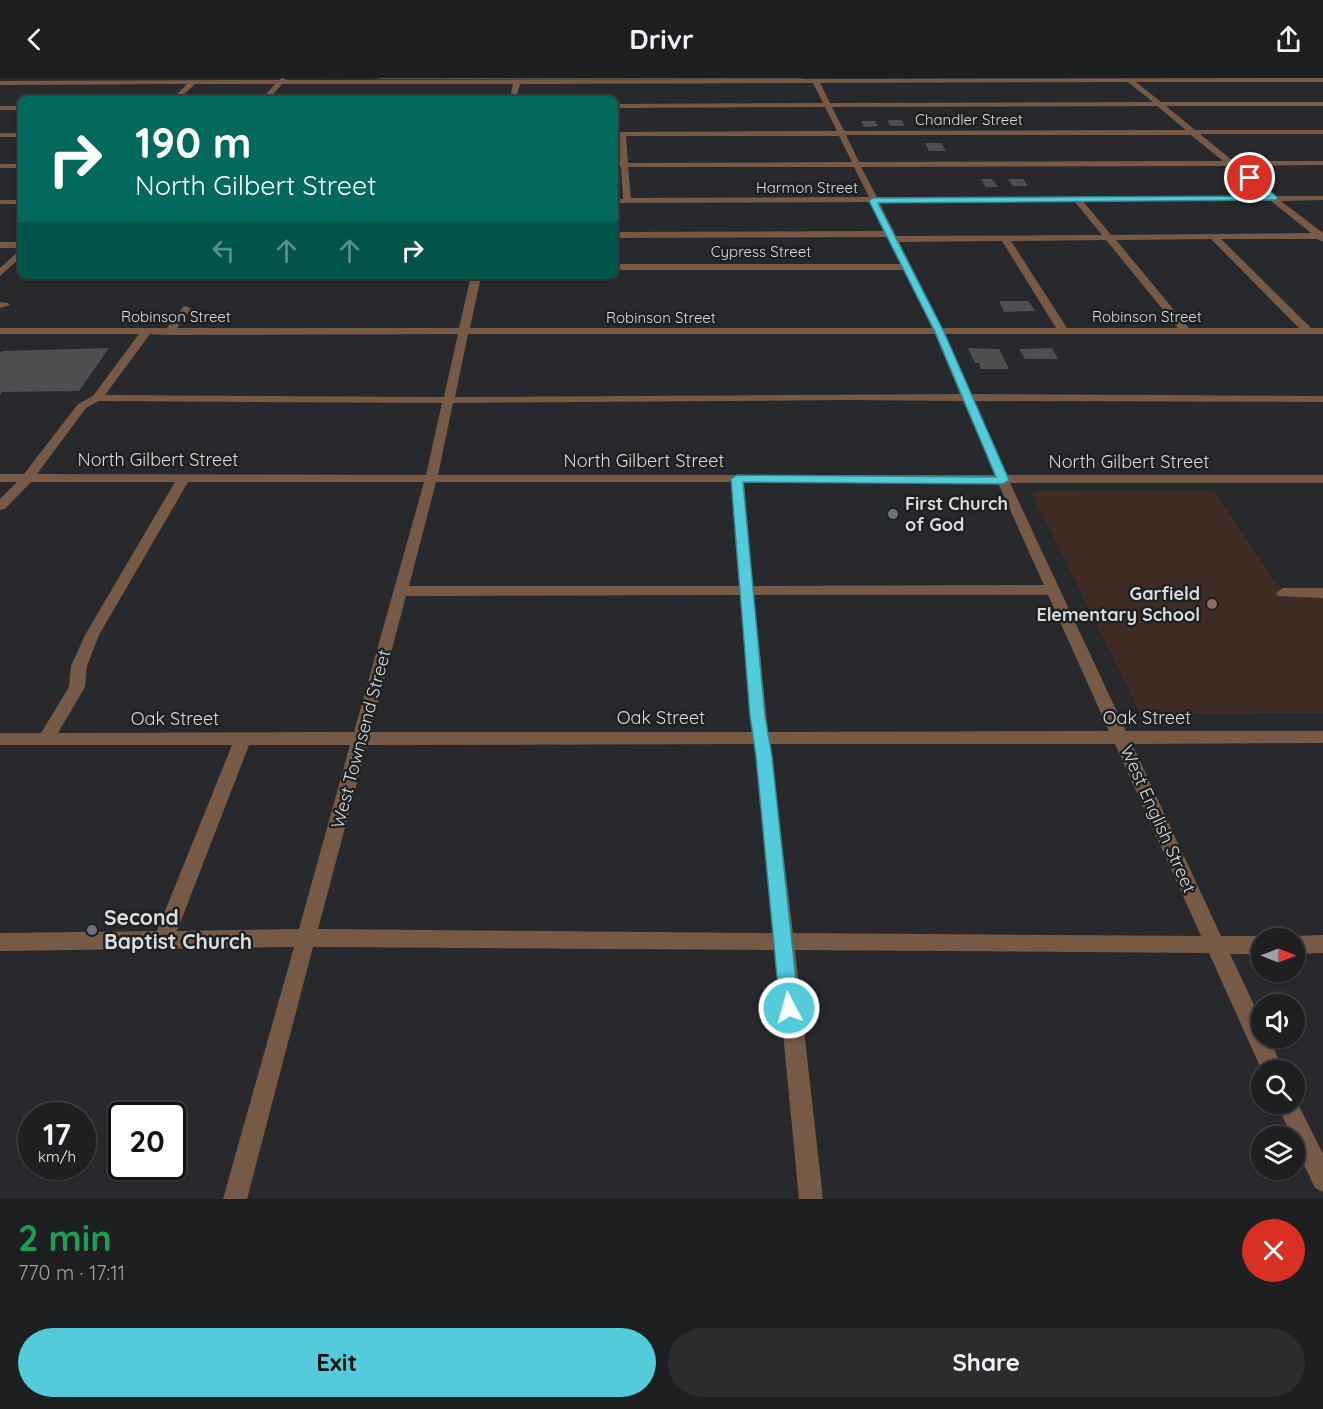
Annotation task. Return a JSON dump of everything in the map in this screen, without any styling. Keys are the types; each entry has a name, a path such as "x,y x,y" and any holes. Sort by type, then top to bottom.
{"street":[{"path":"6,90 25,78"},
{"path":"1128,79 1322,237"},
{"path":"0,83 283,80 517,82 1323,80"},
{"path":"268,96 283,80"},
{"name":"West English Street","path":"815,80 939,332 1003,480 1268,1060"},
{"path":"178,96 195,81"},
{"path":"514,96 517,82"},
{"path":"618,106 1323,104"},
{"path":"0,108 18,108"},
{"name":"Chandler Street","path":"619,134 1323,132"},
{"path":"619,134 625,165 627,201"},
{"path":"0,135 18,135"},
{"path":"618,165 1323,163"},
{"path":"0,166 18,166"},
{"name":"Harmon Street","path":"618,201 1323,198"},
{"path":"1077,199 1186,332"},
{"path":"0,202 18,202"},
{"path":"618,235 1005,238 1322,237"},
{"path":"1214,237 1308,331"},
{"path":"1005,238 1064,332"},
{"path":"0,245 18,245"},
{"path":"0,273 18,255"},
{"path":"8,265 18,263"},
{"name":"Cypress Street","path":"618,267 908,267"},
{"name":"West Townsend Street","path":"235,1199 362,739 431,478 475,279"},
{"path":"169,332 186,309"},
{"name":"Robinson Street","path":"0,331 464,333 1323,331"},
{"path":"0,506 28,478 82,406 96,398 146,332"},
{"path":"96,398 1323,399"},
{"name":"North Gilbert Street","path":"0,478 1323,479"},
{"path":"46,739 77,687 79,666 92,635 184,478"},
{"path":"737,479 757,716 811,1199"},
{"path":"401,591 1053,590"},
{"path":"1283,593 1323,593"},
{"name":"Oak Street","path":"0,739 1323,737"},
{"path":"164,939 243,739"},
{"path":"0,942 307,938 1251,945"},
{"path":"1305,945 1323,944"},
{"path":"1293,1114 1323,1180"}],"shaded area":[{"path":"1037,490 1214,491 1283,593 1323,593 1323,713 1141,714 1032,494"}],"green space":[{"path":"801,78 802,79 379,79"}],"building":[{"path":"887,120 902,120 905,126 890,126"},
{"path":"861,121 875,121 878,126 864,127"},
{"path":"925,143 941,143 946,151 929,151"},
{"path":"981,179 992,179 998,187 986,187"},
{"path":"1008,179 1023,179 1028,186 1013,186"},
{"path":"999,301 1029,301 1035,311 1004,312"},
{"path":"109,348 79,391 2,392 0,395 0,353 3,351"},
{"path":"968,348 999,349 1009,369 981,369 979,363 975,363"},
{"path":"1052,348 1058,359 1025,359 1019,349"}],"place":[{"name":"First Church of God","path":"893,514"},
{"name":"Garfield Elementary School","path":"1212,604"},
{"name":"Second Baptist Church","path":"92,930"}],"route":[{"path":"789,1008 764,756 757,716 737,479 1003,480 939,332 892,234 873,201 1274,198 1250,178"}]}
